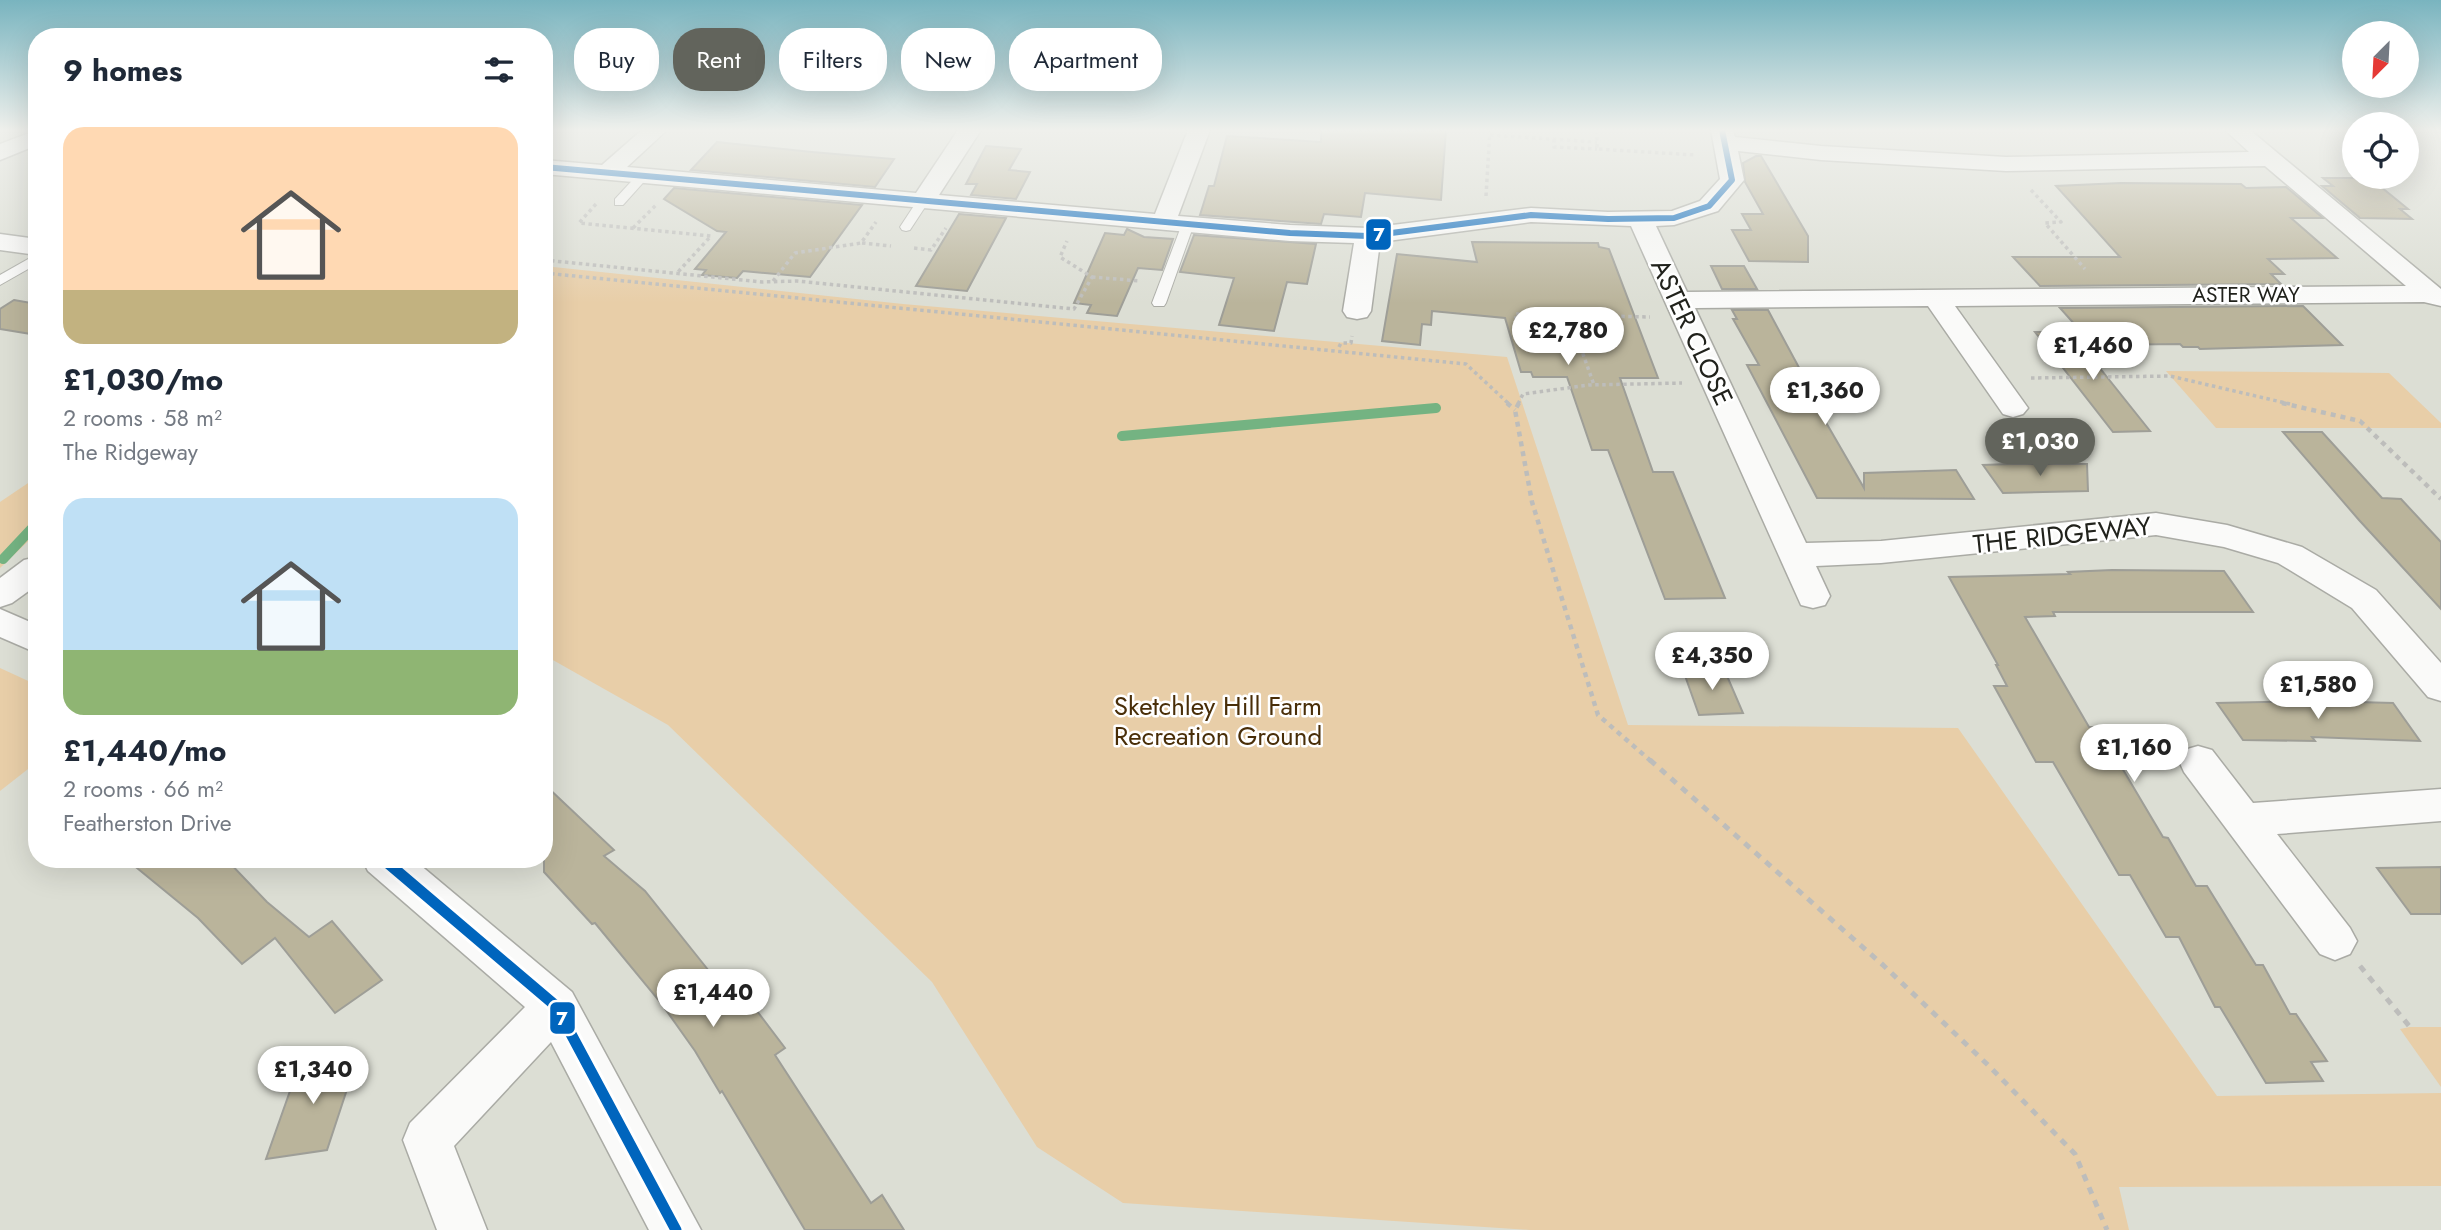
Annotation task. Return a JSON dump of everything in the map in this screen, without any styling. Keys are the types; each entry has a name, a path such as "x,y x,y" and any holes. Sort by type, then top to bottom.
{"street":[{"path":"779,187 1290,233 1368,236 1531,215 1641,220 1675,218 1709,206 1725,187"},
{"path":"923,201 932,187"},
{"path":"1176,223 1185,187"},
{"path":"2303,187 2436,298"},
{"name":"ASTER CLOSE","path":"1641,220 1714,382 1797,555 1813,596"},
{"path":"1357,311 1368,236"},
{"path":"0,242 28,246"},
{"path":"1936,298 2013,408"},
{"name":"ASTER WAY","path":"1682,308 1936,298 2436,298"},
{"name":"THE RIDGEWAY","path":"1797,555 1881,552 2156,524 2227,536 2290,555 2364,599 2441,687"},
{"path":"0,595 28,574"},
{"path":"0,622 28,636"},
{"path":"2198,761 2334,941"},
{"path":"2244,820 2441,805"},
{"path":"394,868 556,1006 676,1230"},
{"path":"462,1230 427,1140 556,1006"}],"lane":[{"path":"619,202 622,187"},
{"path":"906,227 923,201"},
{"path":"1159,303 1166,284 1176,223"},
{"path":"0,281 28,264"}],"path":[{"path":"612,187 579,223 711,236 677,274"},
{"path":"1484,222 1486,187"},
{"path":"2028,187 2061,222 2045,223 2108,296"},
{"path":"773,282 795,253 861,243 892,198"},
{"path":"1080,215 1060,257 1092,277 1166,284"},
{"path":"553,261 773,282 797,281 1074,309 1092,277"},
{"path":"553,274 1466,364 1515,411 1532,502 1598,715 1883,965 1989,1066 2075,1154 2107,1230"},
{"path":"1594,385 1577,337 1560,332 1520,331 1515,314 1557,315 1682,308"},
{"path":"1557,315 1560,332"},
{"path":"1339,347 1341,344 1351,343"},
{"path":"1992,379 2169,376 2360,421 2441,499"},
{"path":"1515,411 1523,394 1594,385 1714,382"},
{"path":"2334,941 2364,970 2410,1027"}],"green space":[{"name":"Sketchley Hill Farm Recreation Ground","path":"553,267 903,304 1507,357 1628,725 1958,728 2217,1096 2441,1093 2441,1186 2119,1187 2129,1230 1530,1230 1123,1203 1037,1147 932,982 668,725 553,660"},
{"path":"2166,371 2389,373 2441,423 2441,428 2216,428"},
{"path":"28,483 28,542 0,568 0,502"},
{"path":"0,668 28,681 28,769 0,791"},
{"path":"2441,1027 2441,1087 2400,1029"}],"building":[{"path":"975,187 1022,187 1016,199 971,195"},
{"path":"1209,187 1442,187 1441,200 1365,193 1361,217 1324,214 1321,224 1200,215"},
{"path":"1748,187 1779,187 1808,236 1808,262 1749,261 1732,230 1751,230 1742,214 1763,214"},
{"path":"2057,187 2286,187 2323,218 2291,218 2337,258 2268,259 2284,274 2271,274 2281,284 2040,286 2013,257 2120,257"},
{"path":"2324,187 2383,189 2408,209 2400,209 2412,219 2360,218"},
{"path":"674,188 862,205 810,277 743,271 737,278 702,275 706,270 695,269 726,232 717,231 664,199"},
{"path":"959,214 1006,218 967,291 916,286"},
{"path":"1127,229 1144,237 1173,239 1162,270 1138,268 1117,316 1087,313 1091,305 1074,303 1105,233 1124,235"},
{"path":"1194,235 1316,244 1307,284 1287,282 1274,331 1219,325 1234,278 1180,272"},
{"path":"1472,242 1598,243 1599,247 1609,249 1658,378 1620,378 1653,472 1673,472 1725,598 1665,599 1608,450 1592,450 1567,377 1533,377 1531,372 1521,372 1505,318 1432,311 1431,325 1422,324 1420,345 1382,341 1397,254 1477,262"},
{"path":"1711,266 1744,266 1757,289 1722,289"},
{"path":"14,300 28,302 28,334 0,329 0,309"},
{"path":"2303,306 2342,345 2200,349 2183,347 2180,344 2093,345 2060,308"},
{"path":"1732,310 1768,310 1810,388 1806,388 1864,488 1864,473 1956,470 1974,499 1817,498 1747,365 1759,365 1733,319 1737,319"},
{"path":"2035,332 2071,332 2150,431 2113,432"},
{"path":"2283,432 2322,432 2382,498 2401,499 2441,542 2441,609 2359,520"},
{"path":"2087,464 2088,491 2003,493 1983,465"},
{"path":"2224,571 2253,612 2053,612 2055,616 2025,617 2089,727 2093,727 2118,768 2122,768 2196,886 2207,886 2256,965 2263,965 2290,1014 2296,1014 2327,1061 2311,1062 2323,1081 2266,1083 2220,1007 2215,1007 2179,937 2166,937 2130,875 2119,875 2053,762 2036,762 1994,686 2007,686 1998,665 1949,577 2070,574 2068,572"},
{"path":"1724,669 1743,713 1699,715 1683,670"},
{"path":"2217,703 2393,703 2420,741 2312,737 2315,741 2243,740"},
{"path":"553,792 614,850 604,856 645,891 717,981 727,974 757,1011 785,1048 775,1055 871,1203 882,1195 904,1230 805,1230 722,1091 720,1093 695,1051 661,1003 595,923 592,924 544,872 544,868 553,868"},
{"path":"2441,867 2441,914 2411,914 2377,868"},
{"path":"137,868 235,868 267,902 309,937 332,921 382,980 335,1013 275,938 242,964 198,918"},
{"path":"359,1053 327,1150 266,1159 301,1060"}],"waterway":[{"path":"1122,436 1436,408"},
{"path":"3,559 28,533"}],"transit line":[{"name":"7","path":"775,187 1290,233 1368,236 1531,215 1608,219 1674,218 1709,206 1725,187"},
{"name":"7","path":"394,868 556,1006 676,1230"}]}
